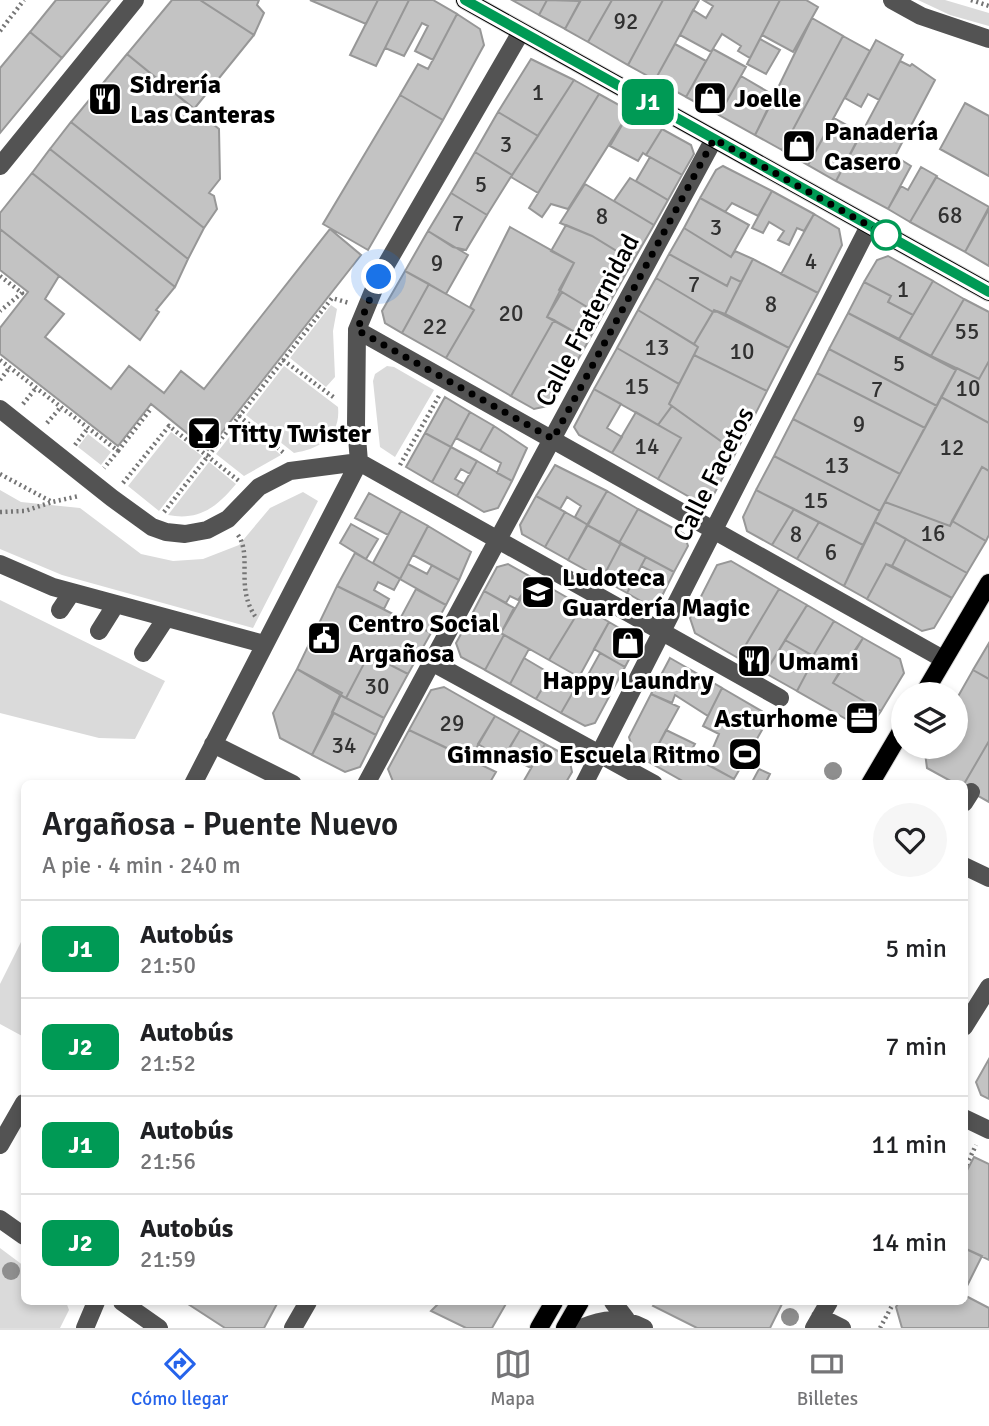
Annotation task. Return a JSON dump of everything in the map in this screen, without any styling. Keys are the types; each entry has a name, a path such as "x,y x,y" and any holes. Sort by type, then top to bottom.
{"main road":[{"path":"465,0 989,292"},
{"path":"930,682 988,587"},
{"path":"872,780 891,749"},
{"path":"539,1328 552,1305"},
{"path":"565,1328 578,1305"}],"street":[{"path":"0,166 135,0"},
{"path":"892,0 920,16 989,39"},
{"path":"195,780 359,462 356,413 357,330 379,277 521,32"},
{"name":"Calle Fraternidad","path":"368,780 714,139"},
{"name":"Calle Facetos","path":"586,780 869,226"},
{"path":"357,330 943,659"},
{"path":"0,409 152,527 185,534 207,530 228,519 253,492 278,476 304,469 359,462 780,698"},
{"path":"5,572 166,618 268,637"},
{"path":"61,610 72,592"},
{"path":"99,631 116,604"},
{"path":"143,653 166,618"},
{"path":"430,661 647,780"},
{"path":"213,744 285,780"},
{"path":"968,868 989,878"},
{"path":"968,1021 989,987"},
{"path":"0,1145 21,1108"},
{"path":"968,1120 987,1129"},
{"path":"0,1219 21,1234"},
{"path":"85,1328 95,1305"},
{"path":"125,1305 159,1328"},
{"path":"293,1328 306,1305"},
{"path":"615,1305 626,1319 644,1328"},
{"path":"821,1316 842,1328"},
{"path":"581,1328 607,1319 626,1319"}],"path":[{"path":"0,31 24,0"},
{"path":"971,0 989,6"},
{"path":"0,276 22,293 0,311"},
{"path":"152,527 332,298 366,307"},
{"path":"0,360 118,451"},
{"path":"284,360 356,413"},
{"path":"0,380 10,367"},
{"path":"391,480 448,380"},
{"path":"102,490 118,451 150,410"},
{"path":"239,416 304,469"},
{"path":"0,512 25,511 102,490 169,426 253,492"},
{"path":"0,474 52,502"},
{"path":"228,519 246,550 242,579 248,608 268,637"},
{"path":"968,1163 987,1129"},
{"path":"880,1328 892,1305"}],"shaded area":[{"path":"918,0 945,0 989,13 989,26 950,15"},
{"path":"331,305 337,309 333,331 335,377 326,387 290,358"},
{"path":"284,366 338,407 336,426 332,434 320,445 294,453 246,415"},
{"path":"387,366 394,367 434,390 395,457 380,447 373,381 375,374"},
{"path":"241,422 281,455 244,476 216,454"},
{"path":"171,432 202,456 159,511 128,486"},
{"path":"88,434 111,452 101,465 78,447"},
{"path":"209,462 236,484 222,499 198,514 168,515"},
{"path":"0,490 21,502 80,508 141,554 173,561 203,559 239,545 270,508 303,492 318,501 253,628 62,575 0,549"},
{"path":"0,600 165,681 135,739 99,738 0,713"},
{"path":"21,942 21,1035 0,1024 0,984"},
{"path":"0,1248 21,1264 21,1305 67,1305 69,1310 60,1328 0,1328"}],"building":[{"path":"56,0 110,0 62,58 30,32"},
{"path":"172,0 200,0 254,35 194,109 127,54"},
{"path":"200,0 259,0 257,5 264,13 254,35"},
{"path":"310,0 378,0 366,24"},
{"path":"378,0 409,0 376,66 350,55"},
{"path":"409,0 433,0 457,14 433,60 415,51 428,26 422,23 404,56 385,48"},
{"path":"512,0 547,0 539,15"},
{"path":"547,0 580,1 565,29 539,15"},
{"path":"581,0 612,0 588,42 565,29"},
{"path":"612,0 663,0 628,65 588,42"},
{"path":"663,0 699,0 655,80 628,65"},
{"path":"703,0 780,0 750,58 738,51 741,46 722,34 711,52 680,35 693,10 706,18 713,6"},
{"path":"780,0 806,0 818,7 793,52 762,35"},
{"path":"457,14 480,29 484,45 443,120 400,95 418,64 428,69"},
{"path":"812,18 843,36 782,150 755,135"},
{"path":"30,32 62,58 0,133 0,68"},
{"path":"843,36 870,51 808,165 782,150"},
{"path":"760,39 780,50 766,74 747,64"},
{"path":"876,40 903,55 879,100 868,94 861,107 845,98"},
{"path":"675,44 706,61 686,97 655,80"},
{"path":"713,49 746,67 719,115 686,97"},
{"path":"127,54 219,129 220,179 209,193 214,196 217,209 204,228 71,122"},
{"path":"531,59 574,80 538,136 498,112"},
{"path":"900,61 910,66 912,64 935,80 895,156 911,166 888,209 836,181"},
{"path":"741,76 775,96 755,135 719,115"},
{"path":"574,80 599,94 538,193 511,177"},
{"path":"599,94 630,111 568,209 551,204 542,217 529,208"},
{"path":"400,95 443,120 368,250 323,224"},
{"path":"965,103 989,116 989,176 940,149"},
{"path":"630,111 662,129 646,155 643,153 638,161 610,146"},
{"path":"498,112 538,136 512,175 475,152"},
{"path":"834,118 861,133 836,181 808,165"},
{"path":"71,122 204,228 188,259 50,149"},
{"path":"662,129 691,145 694,154 682,175 646,155"},
{"path":"50,149 188,259 175,287 32,173"},
{"path":"475,152 512,175 487,215 451,193"},
{"path":"650,157 682,175 668,200 636,181"},
{"path":"723,166 772,191 758,216 732,203 725,212 700,198 716,170"},
{"path":"921,167 937,176 910,222 888,209 901,186 908,190"},
{"path":"32,173 175,287 156,310 159,312 140,340 0,229 0,213"},
{"path":"936,177 989,207 965,252 910,222"},
{"path":"630,178 668,200 654,225 614,201"},
{"path":"585,184 654,225 633,261 592,236 560,223"},
{"path":"772,191 814,214 804,231 797,228 789,245 778,240 784,231 769,222 763,233 752,228"},
{"path":"451,193 487,215 466,250 453,247 428,231"},
{"path":"700,198 749,225 731,257 684,228"},
{"path":"989,209 989,266 965,252"},
{"path":"814,214 839,229 842,245 818,293 781,274"},
{"path":"566,225 592,236 633,261 602,316 559,290 574,263 551,251"},
{"path":"510,227 574,263 547,317 554,320 511,396 446,358 474,310 470,307"},
{"path":"684,228 731,257 735,251 753,259 741,282 731,277 727,286 669,254"},
{"path":"0,229 59,276 45,299 64,314 45,337 111,389 129,366 164,393 181,371 204,389 330,229 361,255 208,450 151,404 118,446 0,354 0,328 28,292 0,270"},
{"path":"428,231 468,255 446,294 405,271"},
{"path":"669,254 727,286 731,277 741,282 725,314 713,312 656,278"},
{"path":"888,256 933,281 913,315 888,302 891,296 864,282 877,260"},
{"path":"753,259 818,293 789,348 725,314"},
{"path":"405,271 429,284 402,333 385,323 382,311"},
{"path":"656,278 713,312 694,344 638,310"},
{"path":"933,281 964,299 931,356 899,339"},
{"path":"864,282 891,296 888,302 913,315 899,339 848,313"},
{"path":"429,284 474,310 446,358 402,333"},
{"path":"562,292 602,316 589,340 547,317"},
{"path":"964,299 989,312 989,361 979,379 931,356"},
{"path":"638,310 698,347 679,384 617,348"},
{"path":"714,310 789,348 767,391 694,355 698,347 694,344"},
{"path":"848,313 956,370 937,406 829,349"},
{"path":"554,320 589,340 552,405 534,409 511,396"},
{"path":"617,348 679,384 669,404 672,406 658,425 594,389"},
{"path":"829,349 937,406 925,428 817,373"},
{"path":"694,355 767,391 736,452 669,404"},
{"path":"989,361 989,423 941,397 957,368 979,379"},
{"path":"817,373 925,428 900,474 793,419"},
{"path":"594,389 621,404 607,428 622,437 612,453 579,435 574,427"},
{"path":"445,397 470,412 451,447 425,433"},
{"path":"941,397 989,423 989,471 982,467 950,526 885,502"},
{"path":"672,406 736,452 711,500 700,503 658,479 681,438 658,425"},
{"path":"470,412 494,426 480,451 456,438"},
{"path":"636,412 681,438 658,479 612,453"},
{"path":"793,419 900,474 880,511 774,456"},
{"path":"494,426 527,448 512,481 497,473 501,463 480,451"},
{"path":"425,433 451,447 432,482 406,467"},
{"path":"451,447 477,461 470,474 461,469 455,479 464,484 457,496 432,482"},
{"path":"774,456 880,511 863,545 756,490"},
{"path":"477,461 512,481 498,508 484,512 457,496"},
{"path":"555,465 607,491 588,525 575,517 581,506 567,497 560,509 536,496"},
{"path":"982,467 989,471 989,535 986,541 952,521"},
{"path":"756,490 794,509 772,545 747,531 743,517"},
{"path":"607,491 638,509 619,543 587,525"},
{"path":"369,493 401,511 388,535 355,518"},
{"path":"536,496 565,512 545,547 522,534 520,525"},
{"path":"885,502 950,526 952,521 986,541 967,573 875,522"},
{"path":"638,509 684,534 688,546 674,572 619,543"},
{"path":"794,509 819,522 797,559 772,545"},
{"path":"401,511 428,526 400,579 373,563"},
{"path":"565,512 588,525 568,560 545,547"},
{"path":"819,522 863,545 844,586 797,559"},
{"path":"875,522 906,539 892,566 886,564 867,599 844,586"},
{"path":"351,524 378,539 366,559 340,543"},
{"path":"587,525 621,543 602,579 568,560"},
{"path":"428,526 471,552 459,580 413,555"},
{"path":"906,539 967,573 952,598 892,566"},
{"path":"621,543 646,557 627,593 602,579"},
{"path":"355,553 400,579 394,590 378,582 374,590 389,599 384,609 337,586"},
{"path":"646,557 674,572 659,602 646,604 627,593 637,575 646,580 651,571 641,566"},
{"path":"731,561 779,589 738,658 695,633 690,618 717,565"},
{"path":"408,564 427,574 432,565 459,580 446,605 400,579"},
{"path":"508,564 533,578 518,600 510,596 506,603 484,591 497,567"},
{"path":"886,564 952,598 934,628 922,631 867,599"},
{"path":"533,578 582,606 549,660 501,633"},
{"path":"337,586 431,633 408,674 369,654 346,698 297,669"},
{"path":"416,589 446,605 431,633 401,617"},
{"path":"779,589 807,605 765,673 738,658"},
{"path":"484,591 514,608 501,633 471,616"},
{"path":"807,605 834,621 813,656 785,640"},
{"path":"582,606 609,622 579,677 549,660"},
{"path":"471,616 504,635 485,670 461,657 456,643"},
{"path":"834,621 863,638 843,672 813,656"},
{"path":"609,622 631,635 635,648 625,667 594,649"},
{"path":"504,635 529,649 510,684 485,670"},
{"path":"863,638 900,659 904,673 899,682 891,682 891,694 881,711 833,683"},
{"path":"785,640 815,657 797,691 765,673"},
{"path":"989,643 989,679 973,670"},
{"path":"600,653 625,667 610,695 584,682"},
{"path":"369,654 408,674 384,718 346,698"},
{"path":"815,657 840,671 833,683 881,711 872,724 860,727 797,691"},
{"path":"524,658 551,674 536,699 510,684"},
{"path":"670,658 722,688 708,716 675,695 672,703 651,694"},
{"path":"297,669 342,693 312,755 280,738 273,713"},
{"path":"973,670 989,679 989,741 966,780 949,780 927,768 926,759 968,759 966,682"},
{"path":"551,674 576,687 561,713 536,699"},
{"path":"580,680 610,695 595,723 585,726 561,713"},
{"path":"444,687 495,716 470,759 409,730 431,690"},
{"path":"722,688 770,716 734,779 706,764 719,734 703,726"},
{"path":"651,694 679,707 649,762 634,754 629,737"},
{"path":"340,695 384,718 376,735 332,712"},
{"path":"334,713 376,735 360,767 345,772 312,755"},
{"path":"495,716 520,730 503,759 478,744"},
{"path":"409,730 496,772 491,780 392,780 388,769"},
{"path":"520,730 545,744 531,768 505,755"},
{"path":"666,730 695,744 689,754 734,779 681,780 649,762"},
{"path":"989,741 989,802 968,790 966,780"},
{"path":"545,744 569,757 572,772 567,780 524,780"},
{"path":"759,769 770,774 767,780 753,780"},
{"path":"989,1059 989,1099 981,1095 976,1082"},
{"path":"974,1157 989,1164 989,1260 968,1250 968,1168"},
{"path":"968,1250 982,1256 968,1284"},
{"path":"968,1297 989,1308 989,1328 902,1328 896,1307 968,1305"},
{"path":"190,1305 276,1305 264,1328 225,1328"},
{"path":"437,1305 505,1305 492,1328 466,1328 431,1311"},
{"path":"782,1305 770,1328 697,1328 653,1306"}],"bus line":[{"name":"J1","path":"465,0 989,292"}],"place":[{"name":"Joelle","path":"710,98"},
{"name":"Sidrería Las Canteras","path":"105,99"},
{"name":"Panadería Casero","path":"799,146"},
{"name":"Titty Twister","path":"204,433"},
{"name":"Ludoteca Guardería Magic","path":"538,592"},
{"name":"Centro Social Argañosa","path":"324,638"},
{"name":"Happy Laundry","path":"628,643"},
{"name":"Umami","path":"754,661"},
{"name":"Asturhome","path":"862,718"},
{"name":"Gimnasio Escuela Ritmo","path":"745,754"}],"route":[{"path":"379,277 357,330 553,439 714,139 891,238 886,235"}]}
